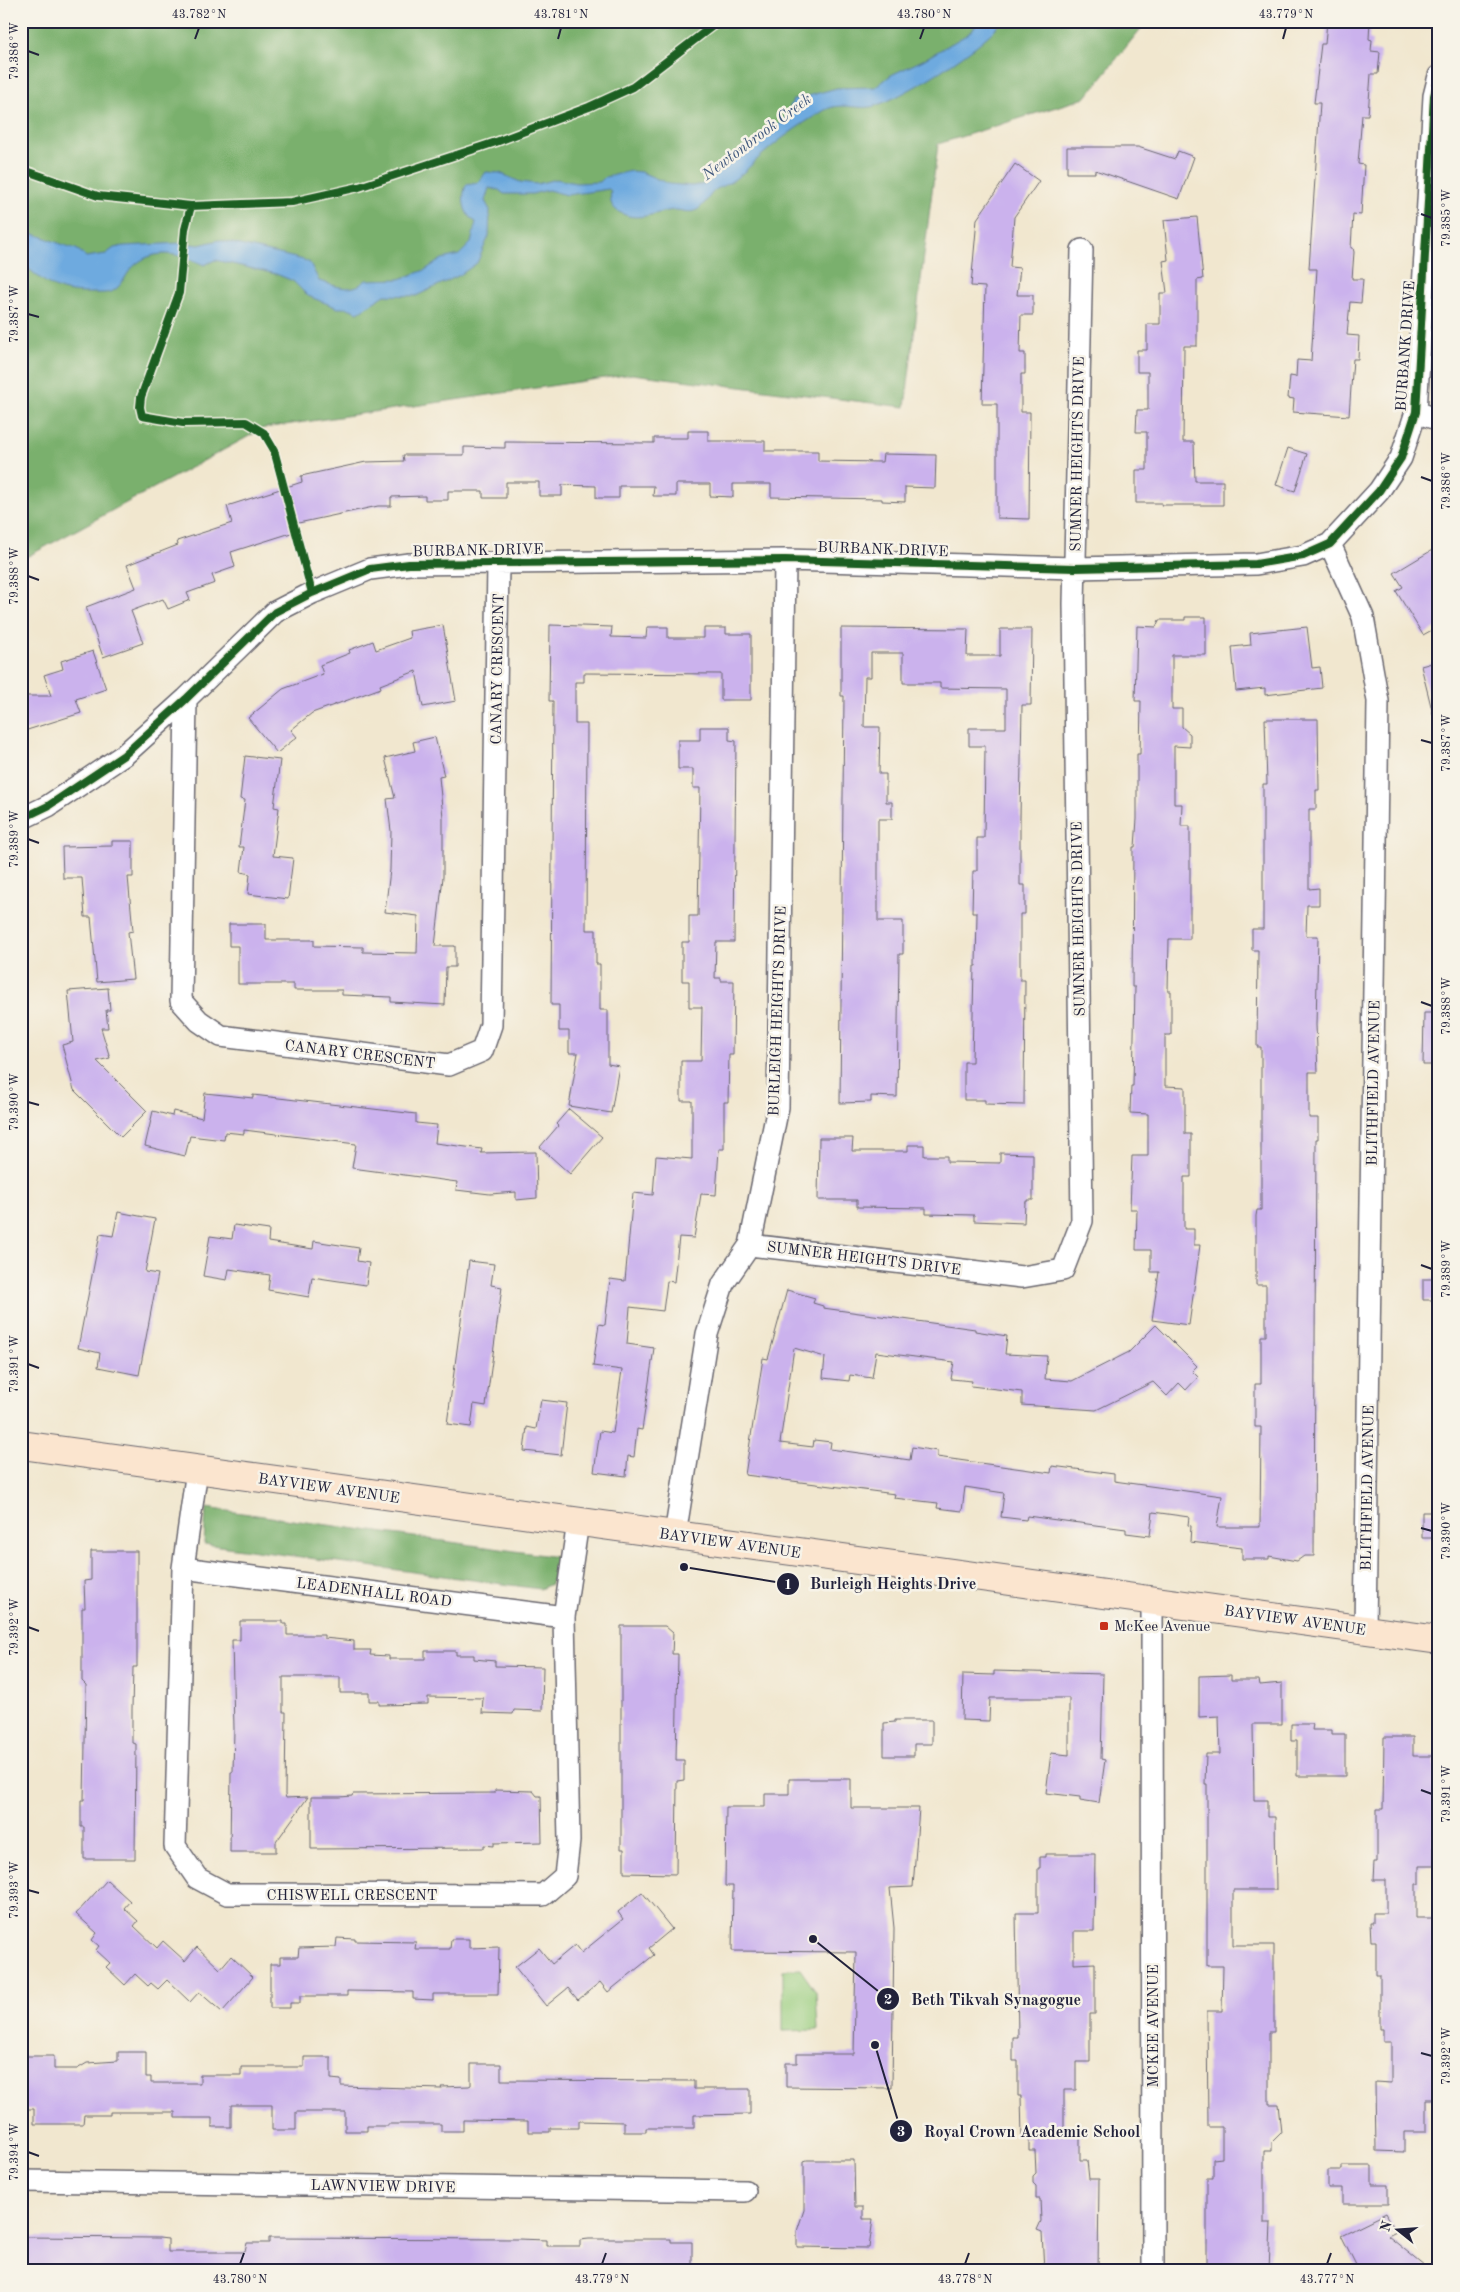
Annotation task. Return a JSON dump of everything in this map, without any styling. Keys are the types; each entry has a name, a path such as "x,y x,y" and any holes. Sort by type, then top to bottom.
{"main road":[{"name":"BAYVIEW AVENUE","path":"21,1446 1439,1640"}],"street":[{"name":"BURBANK DRIVE","path":"21,820 48,806 124,755 186,699 275,612 312,593 370,569 409,564 785,560 1075,568 1256,564 1303,556 1330,544 1379,492 1401,458 1416,412 1434,96 1439,76"},
{"name":"SUMNER HEIGHTS DRIVE","path":"750,1245 1022,1277 1063,1270 1082,1221 1075,568 1082,250"},
{"path":"1416,412 1439,420"},
{"name":"BLITHFIELD AVENUE","path":"1330,544 1363,617 1378,701 1365,1630"},
{"name":"BURLEIGH HEIGHTS DRIVE","path":"675,1535 707,1334 723,1284 750,1245 778,1107 785,560"},
{"name":"CANARY CRESCENT","path":"186,699 182,1001 200,1021 221,1036 449,1065 482,1051 491,1025 498,564"},
{"name":"CHISWELL CRESCENT","path":"197,1470 184,1568 175,1846 197,1878 227,1894 543,1895 565,1876 570,1841 564,1617 578,1522"},
{"name":"LEADENHALL ROAD","path":"184,1568 564,1617"},
{"name":"MCKEE AVENUE","path":"1152,1601 1153,2271"},
{"name":"LAWNVIEW DRIVE","path":"21,2181 746,2191"}],"green space":[{"path":"21,21 1147,21 1085,98 938,144 905,407 632,374 264,428 21,560"},
{"path":"206,1508 558,1557 551,1584 540,1589 204,1544"},
{"path":"800,1969 816,1992 818,2030 783,2031 783,1970"}],"water":[{"path":"980,21 1001,21 993,31 961,57 899,95 870,107 836,106 810,119 760,156 739,176 715,190 697,210 687,212 675,210 635,217 619,212 614,208 610,199 611,191 609,189 567,195 548,190 532,194 504,194 499,190 489,188 485,201 490,210 489,236 477,263 460,275 416,296 385,295 358,312 348,308 338,308 308,296 293,281 276,274 215,260 204,265 176,255 166,254 147,257 130,270 115,290 101,293 72,292 54,287 21,262 21,232 37,235 74,248 86,257 106,254 114,248 124,246 182,243 199,245 219,240 304,260 310,263 319,281 338,287 355,287 366,280 400,279 425,270 442,259 459,255 471,243 476,222 468,215 464,206 464,190 466,185 478,183 486,172 500,173 520,182 537,184 556,179 576,183 600,182 605,177 631,171 641,172 669,184 692,186 706,184 748,145 783,122 793,100 837,88 876,87 891,75 923,60 968,34"}],"building":[{"path":"1327,21 1370,21 1369,39 1372,40 1371,51 1380,52 1378,74 1371,74 1368,115 1362,115 1358,164 1364,165 1361,215 1353,214 1351,248 1353,248 1354,252 1352,279 1363,279 1361,303 1350,302 1347,335 1359,336 1358,359 1353,359 1349,416 1293,412 1294,399 1288,398 1290,376 1296,377 1297,360 1311,361 1317,269 1309,269 1320,103 1314,103 1321,44 1325,44"},
{"path":"1067,147 1138,147 1175,159 1178,151 1194,157 1179,199 1095,170 1095,173 1067,173"},
{"path":"1015,164 1039,181 1014,217 1010,267 1020,268 1017,295 1033,295 1033,315 1021,315 1020,353 1025,353 1025,374 1021,374 1021,412 1030,412 1029,519 997,518 997,404 982,404 985,287 971,286 977,219"},
{"path":"1197,217 1203,279 1197,280 1197,346 1184,346 1183,442 1194,442 1195,481 1223,481 1223,505 1136,503 1136,470 1147,470 1147,432 1136,432 1137,410 1148,410 1148,372 1137,372 1137,350 1147,350 1147,324 1160,324 1160,293 1167,293 1163,261 1168,260 1164,220"},
{"path":"688,431 708,431 708,441 765,441 765,451 818,451 818,461 882,462 883,454 936,455 935,488 905,487 905,502 882,501 882,499 771,497 771,484 733,484 733,497 710,496 710,484 676,484 676,496 653,496 654,486 619,486 619,498 596,498 596,486 562,485 562,496 539,496 539,482 506,482 506,498 483,498 483,491 448,491 448,500 425,500 425,496 391,497 391,506 378,506 289,525 291,533 231,552 235,567 212,575 215,583 187,593 190,600 168,609 163,599 131,611 143,643 103,657 86,607 136,588 127,565 178,545 177,541 232,523 227,506 302,482 301,476 366,462 404,461 403,455 464,455 464,447 505,448 505,442 654,443 654,438 688,438"},
{"path":"1288,448 1307,454 1295,491 1276,485"},
{"path":"1439,546 1439,626 1423,635 1396,591 1403,587 1394,573"},
{"path":"1185,617 1206,617 1206,655 1172,655 1172,709 1182,709 1182,727 1190,734 1190,747 1174,746 1174,804 1182,804 1181,826 1190,826 1190,939 1169,939 1168,991 1171,991 1171,1035 1165,1035 1165,1086 1185,1087 1185,1134 1191,1134 1191,1177 1184,1177 1184,1229 1194,1229 1194,1245 1200,1245 1189,1325 1152,1320 1159,1272 1151,1272 1151,1250 1136,1250 1137,1209 1130,1209 1132,1156 1148,1156 1148,1114 1130,1113 1131,1086 1133,1086 1135,987 1132,987 1133,847 1135,847 1137,819 1137,754 1140,754 1141,701 1135,701 1137,626 1156,627 1159,620 1185,620"},
{"path":"443,625 456,701 423,707 416,671 380,685 381,688 312,713 291,730 297,737 277,753 248,718 283,689 323,674 320,665 350,653 349,650 373,641 376,650 410,638 409,631"},
{"path":"550,625 612,627 611,637 646,638 647,627 668,627 668,638 704,638 704,628 726,628 726,634 751,634 751,700 721,700 721,674 584,673 584,682 575,682 575,724 587,724 586,930 596,930 596,964 600,964 600,1010 608,1010 608,1064 619,1066 611,1113 569,1106 578,1053 569,1053 569,1031 559,1031 559,1005 551,1005 553,701 549,701"},
{"path":"1307,627 1312,668 1320,667 1322,688 1265,695 1265,688 1236,691 1232,647 1251,645 1250,633"},
{"path":"841,628 968,629 967,656 1000,656 1000,629 1032,629 1031,705 1022,705 1020,818 1020,885 1025,885 1025,914 1020,914 1020,980 1025,980 1024,1105 985,1104 985,1100 964,1100 964,1062 972,1062 974,966 976,966 977,913 972,913 973,871 977,871 977,838 984,838 985,746 969,746 969,728 1006,728 1006,689 940,688 940,683 903,683 903,653 871,653 871,677 865,677 864,727 880,727 879,774 886,774 886,802 892,802 892,819 878,819 878,921 903,921 903,954 899,954 897,1097 871,1096 871,1102 840,1103 844,696 841,696"},
{"path":"93,651 106,689 76,699 81,713 21,732 21,696 51,696 44,675 63,669 61,661"},
{"path":"1439,661 1439,713 1433,714 1421,666"},
{"path":"1265,719 1318,719 1319,790 1316,790 1316,809 1309,809 1309,889 1319,888 1319,905 1307,905 1306,936 1318,936 1316,1025 1318,1072 1309,1072 1309,1118 1318,1118 1318,1139 1316,1139 1314,1556 1304,1556 1297,1561 1269,1556 1269,1559 1242,1559 1242,1548 1190,1542 1191,1526 1188,1525 1189,1517 1153,1512 1150,1536 1126,1533 1126,1529 1027,1516 1026,1520 1001,1517 1004,1493 965,1487 962,1511 937,1508 938,1503 894,1498 895,1494 745,1475 763,1358 768,1359 787,1290 815,1298 813,1303 823,1306 823,1308 975,1329 975,1331 1007,1336 1005,1354 1047,1356 1045,1379 1072,1381 1129,1352 1156,1325 1197,1366 1192,1371 1198,1377 1186,1390 1179,1383 1167,1396 1153,1382 1096,1410 1022,1405 1022,1392 971,1386 972,1381 951,1379 954,1362 876,1352 872,1378 850,1375 849,1381 823,1378 825,1357 794,1348 780,1443 813,1447 814,1440 831,1442 830,1449 910,1460 912,1447 937,1451 937,1457 1051,1473 1052,1466 1114,1474 1114,1481 1222,1496 1217,1527 1260,1527 1261,1427 1255,1427 1255,1384 1261,1384 1261,1336 1266,1336 1266,1285 1256,1285 1256,1216 1257,1210 1261,1210 1261,1047 1257,1047 1258,950 1252,950 1252,929 1263,929 1263,784 1267,784"},
{"path":"700,727 729,727 729,740 736,741 734,942 716,942 715,978 721,978 721,981 734,981 733,1055 729,1055 728,1102 724,1102 724,1149 719,1149 716,1195 701,1194 694,1238 679,1237 674,1282 667,1281 663,1311 630,1307 627,1344 654,1348 642,1430 637,1429 634,1457 628,1456 626,1476 594,1472 600,1431 613,1433 622,1370 593,1366 599,1324 605,1325 610,1279 625,1281 633,1193 653,1195 656,1156 692,1159 692,1101 681,1101 681,1061 701,1061 702,1007 689,1007 689,981 682,981 682,942 689,942 689,916 698,916 700,788 693,788 693,769 678,769 678,740 700,740"},
{"path":"435,737 444,776 439,777 443,817 443,877 435,946 455,946 455,967 446,967 445,1005 391,1002 391,997 342,995 342,990 294,990 294,984 238,984 238,946 229,946 229,924 266,924 266,940 314,940 314,946 363,947 363,952 417,953 418,916 385,912 390,870 391,831 387,799 395,798 385,758 415,751 413,742"},
{"path":"245,756 280,760 274,807 279,808 273,856 293,858 288,899 248,894 250,874 241,872 244,847 239,847 245,800 240,799"},
{"path":"112,841 133,841 133,877 128,877 133,931 128,932 133,979 97,982 91,917 85,917 82,878 63,878 62,847 112,846"},
{"path":"108,988 110,1010 106,1010 108,1028 101,1028 110,1058 97,1061 147,1111 121,1137 74,1090 62,1045 73,1042 68,991"},
{"path":"1424,1013 1439,1013 1439,1065 1423,1065"},
{"path":"205,1093 253,1098 253,1095 416,1114 416,1123 437,1125 435,1143 482,1149 481,1153 536,1152 537,1198 516,1200 516,1192 490,1194 456,1190 457,1182 352,1168 356,1144 244,1130 244,1134 225,1132 224,1140 190,1136 185,1156 145,1146 153,1111 172,1116 173,1111 202,1118"},
{"path":"569,1109 602,1137 570,1174 540,1147 558,1126 556,1124"},
{"path":"819,1138 853,1138 852,1151 908,1151 908,1145 924,1145 924,1156 947,1156 947,1162 1000,1163 1000,1153 1033,1154 1033,1200 1025,1202 1024,1223 974,1221 974,1215 926,1214 926,1208 857,1207 857,1200 818,1200"},
{"path":"118,1212 155,1219 145,1272 158,1274 139,1375 98,1367 100,1353 78,1348 100,1234 113,1236"},
{"path":"234,1225 269,1230 268,1242 313,1249 314,1241 359,1248 357,1261 369,1263 366,1285 312,1277 309,1297 268,1290 270,1275 229,1269 227,1280 203,1276 210,1236 232,1239"},
{"path":"469,1261 494,1264 491,1285 502,1287 486,1406 474,1404 471,1427 447,1424"},
{"path":"1423,1279 1439,1279 1439,1300 1423,1300"},
{"path":"541,1400 567,1403 561,1455 524,1451 527,1427 536,1429"},
{"path":"1422,1512 1439,1512 1439,1538 1422,1538"},
{"path":"91,1551 137,1551 137,1667 133,1667 132,1709 132,1743 136,1744 135,1859 84,1859 84,1827 81,1827 81,1800 84,1800 86,1685 82,1681 82,1608 85,1608 84,1581 91,1580"},
{"path":"240,1621 283,1621 283,1624 287,1624 287,1635 324,1635 324,1638 354,1641 354,1650 371,1650 370,1655 389,1656 389,1659 425,1659 425,1651 456,1651 456,1655 474,1655 474,1659 495,1661 495,1666 543,1667 542,1711 514,1710 513,1714 482,1713 483,1698 428,1697 428,1704 379,1705 379,1701 369,1701 369,1693 340,1693 340,1677 283,1677 283,1712 286,1712 285,1795 286,1798 308,1797 276,1842 276,1852 230,1852 231,1772 233,1772 234,1729 232,1640 240,1640"},
{"path":"621,1626 665,1626 673,1633 672,1654 678,1654 676,1760 684,1760 684,1780 677,1781 676,1874 624,1873 624,1849 621,1849"},
{"path":"994,1671 1103,1674 1101,1759 1105,1760 1099,1803 1080,1800 1080,1797 1046,1793 1051,1753 1069,1755 1069,1698 990,1698 989,1721 962,1720 963,1674 994,1675"},
{"path":"1231,1675 1231,1680 1259,1680 1260,1685 1282,1683 1282,1724 1253,1724 1254,1800 1267,1800 1267,1817 1275,1817 1276,1890 1233,1890 1233,1945 1274,1945 1274,2032 1269,2032 1269,2104 1278,2104 1281,2133 1272,2142 1272,2151 1264,2151 1264,2223 1271,2223 1269,2271 1207,2271 1207,2178 1213,2178 1213,2159 1222,2158 1222,2127 1208,2127 1207,2011 1222,2011 1223,1966 1207,1966 1206,1754 1220,1754 1219,1716 1199,1717 1199,1676"},
{"path":"895,1720 932,1720 932,1744 914,1744 914,1756 884,1756 884,1723 895,1722"},
{"path":"1291,1724 1313,1724 1312,1730 1332,1730 1332,1734 1345,1734 1345,1776 1297,1776 1297,1741 1291,1741"},
{"path":"1384,1737 1413,1737 1413,1756 1435,1756 1434,1866 1419,1866 1419,1884 1416,1884 1416,1918 1435,1918 1436,2004 1439,2004 1439,2099 1426,2099 1426,2132 1404,2132 1404,2152 1376,2151 1375,2082 1391,2083 1391,2042 1383,2042 1383,2029 1380,2029 1380,1975 1376,1975 1376,1941 1371,1941 1370,1923 1373,1923 1373,1913 1386,1913 1386,1880 1373,1880 1374,1862 1377,1862 1377,1809 1383,1809"},
{"path":"789,1779 851,1779 851,1808 919,1808 913,1887 890,1888 894,1928 892,2088 786,2087 786,2063 797,2063 797,2054 854,2054 856,1952 732,1951 733,1886 725,1886 726,1807 765,1807 765,1794 789,1794"},
{"path":"495,1790 533,1791 537,1796 541,1796 542,1842 494,1843 494,1846 484,1845 484,1848 311,1849 311,1797 340,1797 352,1796 353,1794 495,1793"},
{"path":"1045,1854 1095,1854 1094,1931 1074,1931 1074,1964 1095,1963 1095,2014 1090,2014 1090,2062 1076,2062 1076,2090 1064,2090 1064,2131 1080,2131 1080,2160 1087,2160 1089,2179 1099,2179 1098,2271 1044,2271 1042,2232 1037,2230 1041,2221 1040,2199 1036,2199 1036,2186 1033,2183 1033,2176 1036,2173 1035,2151 1029,2151 1029,2138 1022,2138 1021,2096 1018,2096 1018,2061 1013,2061 1013,2037 1018,2037 1016,1913 1038,1913 1038,1868 1040,1868 1040,1857 1045,1857"},
{"path":"107,1880 130,1901 124,1908 138,1921 134,1926 157,1948 163,1941 185,1961 197,1947 220,1969 231,1956 253,1977 222,2012 199,1992 190,2002 167,1980 158,1989 151,1983 148,1986 135,1974 125,1985 106,1967 110,1963 96,1950 99,1946 92,1940 97,1933 76,1914"},
{"path":"642,1892 672,1929 649,1948 654,1955 608,1992 600,1982 578,2000 568,1988 546,2006 515,1967 539,1948 552,1964 575,1945 581,1953 623,1919 618,1912"},
{"path":"337,1938 355,1939 355,1941 416,1942 415,1949 450,1949 451,1939 469,1939 469,1948 499,1947 498,1994 433,1994 433,2000 413,1999 413,1992 347,1991 347,1996 300,1996 300,2003 290,2003 290,2008 270,2008 270,1964 280,1964 280,1957 298,1957 299,1948 336,1947"},
{"path":"118,2052 146,2052 146,2077 151,2077 151,2083 200,2083 200,2075 241,2075 241,2067 304,2067 304,2057 331,2057 331,2079 341,2080 341,2086 442,2089 441,2087 471,2085 471,2064 501,2064 501,2080 694,2081 694,2089 750,2089 750,2114 694,2115 694,2128 646,2128 646,2132 624,2132 624,2122 579,2121 579,2128 550,2128 550,2132 528,2132 528,2121 463,2120 463,2131 441,2131 441,2124 388,2124 388,2126 367,2126 367,2131 345,2131 345,2112 296,2112 296,2130 272,2130 272,2105 231,2105 231,2127 212,2127 212,2118 175,2118 175,2112 110,2112 110,2115 84,2115 83,2124 34,2124 34,2109 21,2109 21,2056 54,2056 54,2069 77,2069 87,2063 118,2061"},
{"path":"854,2160 855,2207 863,2207 863,2219 873,2219 869,2248 797,2247 797,2231 804,2210 804,2161"},
{"path":"1342,2166 1372,2166 1372,2184 1388,2184 1388,2204 1342,2204 1342,2188 1328,2188 1328,2170 1342,2170"},
{"path":"1386,2213 1396,2232 1388,2236 1431,2271 1359,2271 1341,2235"},
{"path":"21,2237 159,2238 168,2239 168,2252 245,2252 247,2243 269,2243 269,2238 518,2239 546,2240 546,2246 580,2246 580,2240 589,2239 671,2239 671,2242 692,2242 692,2271 21,2271"}],"cycle path":[{"path":"21,169 98,196 191,206 292,202 359,187 496,142 589,107 633,87 719,21"},
{"path":"21,819 48,806 124,755 186,699 275,612 312,593 370,569 409,564 785,560 1075,568 1256,564 1303,556 1330,544 1379,491 1401,458 1416,412 1434,96 1439,76"},
{"path":"191,206 185,229 179,293 141,397 140,407 142,416 183,423 246,422 264,433 274,450 312,593"}],"place":[{"name":"Burleigh Heights Drive","path":"684,1567"},
{"name":"McKee Avenue","path":"1104,1626"},
{"name":"Beth Tikvah Synagogue","path":"813,1939"},
{"name":"Royal Crown Academic School","path":"875,2045"}],"water label":[{"name":"Newtonbrook Creek","path":"756,136"}]}
